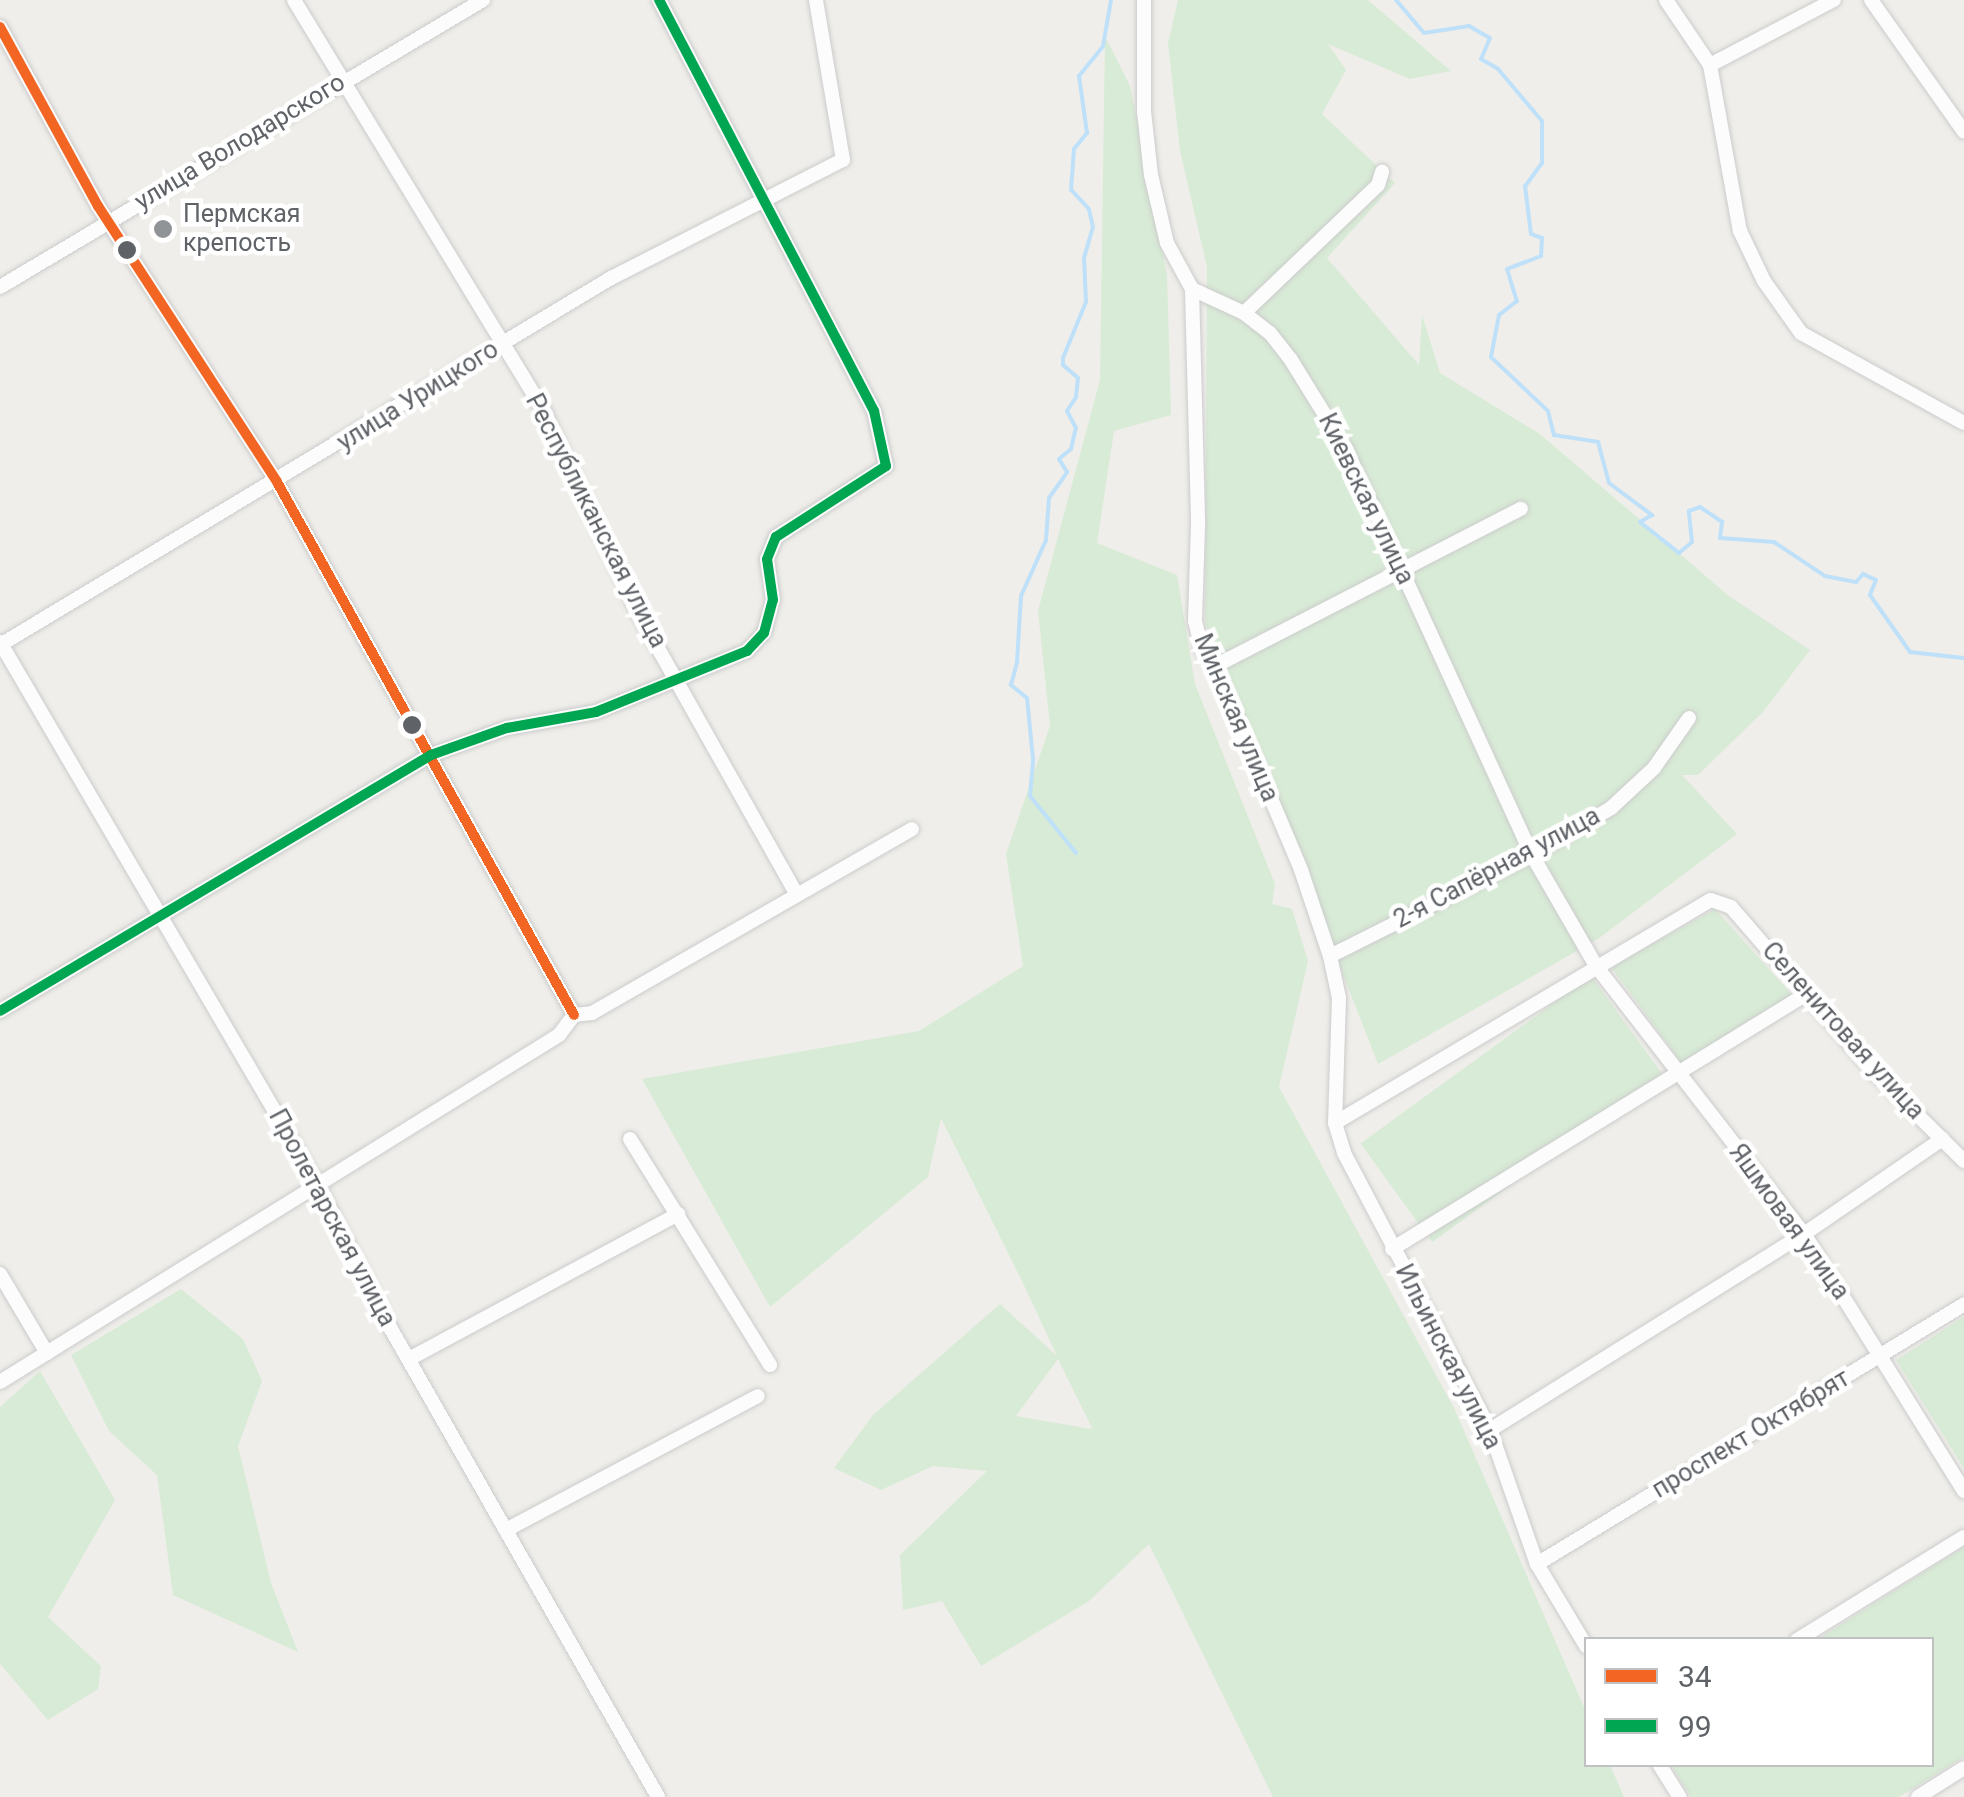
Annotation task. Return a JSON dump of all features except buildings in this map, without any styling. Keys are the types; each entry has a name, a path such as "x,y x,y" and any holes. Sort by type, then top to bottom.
{"street":[{"name":"Республиканская улица","path":"294,0 546,415 637,611 796,894"},
{"name":"улица Володарского","path":"0,287 483,0"},
{"path":"0,1011 157,914 431,755 507,728 596,712 747,651 764,633 773,600 767,559 776,538 886,466 874,411 659,0"},
{"name":"улица Урицкого","path":"0,644 612,278 762,198 843,160 816,0"},
{"path":"1144,0 1144,111 1152,174 1166,242 1192,289"},
{"path":"1666,0 1710,65 1740,230 1774,294 1801,333 1964,424"},
{"path":"1710,65 1834,0"},
{"path":"1871,0 1964,132"},
{"path":"0,27 108,221 276,482 574,1016"},
{"path":"1244,313 1378,185 1382,172"},
{"name":"Киевская улица","path":"1192,289 1244,313 1270,332 1346,448 1532,855 1596,966"},
{"name":"Минская улица","path":"1192,289 1198,525 1195,621 1202,649 1215,666 1301,870 1330,956 1339,998 1335,1123"},
{"path":"1215,666 1521,509"},
{"name":"Пролетарская улица","path":"0,644 318,1185 409,1360 658,1797"},
{"name":"2-я Сапёрная улица","path":"1330,956 1532,855 1611,808 1654,768 1689,718"},
{"path":"0,1382 559,1035 574,1016 592,1013 912,829"},
{"name":"Селенитовая улица","path":"1596,966 1702,902 1724,901 1875,1073 1964,1160"},
{"path":"1335,1123 1596,966"},
{"name":"Яшмовая улица","path":"1596,966 1804,1234 1964,1491"},
{"path":"1392,1249 1807,994"},
{"name":"Ильинская улица","path":"1335,1123 1344,1154 1490,1430 1537,1564 1584,1643"},
{"path":"630,1139 770,1365"},
{"path":"1490,1430 1804,1234 1942,1139"},
{"path":"409,1360 678,1214"},
{"path":"0,1274 48,1352"},
{"name":"проспект Октябрят","path":"1537,1564 1964,1304"},
{"path":"506,1530 758,1396"},
{"path":"1802,1637 1964,1537"},
{"path":"1661,1767 1680,1797"},
{"path":"1918,1797 1964,1768"}],"green space":[{"path":"1178,0 1368,0 1451,71 1410,79 1328,44 1346,70 1322,114 1395,183 1327,258 1419,365 1422,315 1440,373 1540,434 1729,596 1810,650 1763,712 1698,775 1682,775 1737,834 1598,939 1378,1064 1205,622 1207,267 1180,151 1168,43"},
{"path":"1105,36 1130,86 1167,275 1171,415 1114,431 1097,543 1177,575 1195,684 1275,884 1272,904 1292,909 1308,961 1279,1087 1455,1410 1584,1707 1584,1767 1611,1767 1624,1797 1273,1797 1149,1544 1089,1601 981,1666 942,1601 903,1610 900,1555 987,1471 933,1466 881,1490 834,1468 873,1415 1000,1304 1057,1356 1022,1281 941,1118 928,1177 770,1307 642,1079 919,1031 1023,966 1006,854 1050,726 1038,611 1100,380","holes":["1058,1359 1092,1428 1016,1416"]},
{"path":"1715,909 1792,995 1682,1063 1611,967"},
{"path":"1591,976 1663,1075 1432,1242 1360,1144"},
{"path":"181,1289 243,1339 262,1381 238,1446 271,1583 298,1652 173,1595 157,1475 109,1431 71,1355"},
{"path":"1964,1317 1964,1468 1896,1360"},
{"path":"40,1371 115,1500 48,1617 101,1666 98,1689 48,1720 0,1664 0,1407"},
{"path":"1964,1547 1964,1757 1899,1797 1691,1797 1672,1767 1934,1767 1934,1637 1821,1637"}],"waterway":[{"path":"1076,853 1030,796 1033,759 1027,698 1011,685 1017,662 1021,596 1046,540 1049,498 1067,472 1059,459 1071,449 1076,428 1067,411 1076,397 1078,378 1063,365 1063,358 1086,302 1084,258 1093,227 1089,209 1071,190 1074,149 1087,133 1079,76 1103,46 1111,0"},
{"path":"1396,0 1424,33 1469,26 1490,38 1481,59 1498,69 1542,121 1542,163 1525,186 1531,234 1542,238 1541,256 1507,269 1517,301 1499,315 1491,357 1548,411 1554,435 1598,442 1609,483 1652,515 1640,522 1679,553 1692,542 1689,511 1700,507 1722,522 1720,538 1774,542 1825,576 1856,582 1863,574 1876,580 1870,595 1910,652 1964,658"}],"transit line":[{"name":"99","path":"0,1011 431,755 507,728 596,712 747,651 764,633 773,600 767,559 776,537 886,466 874,411 659,0"},
{"name":"34","path":"0,27 98,206 277,482 574,1015"}],"place":[{"name":"Пермская крепость","path":"163,229"}]}
